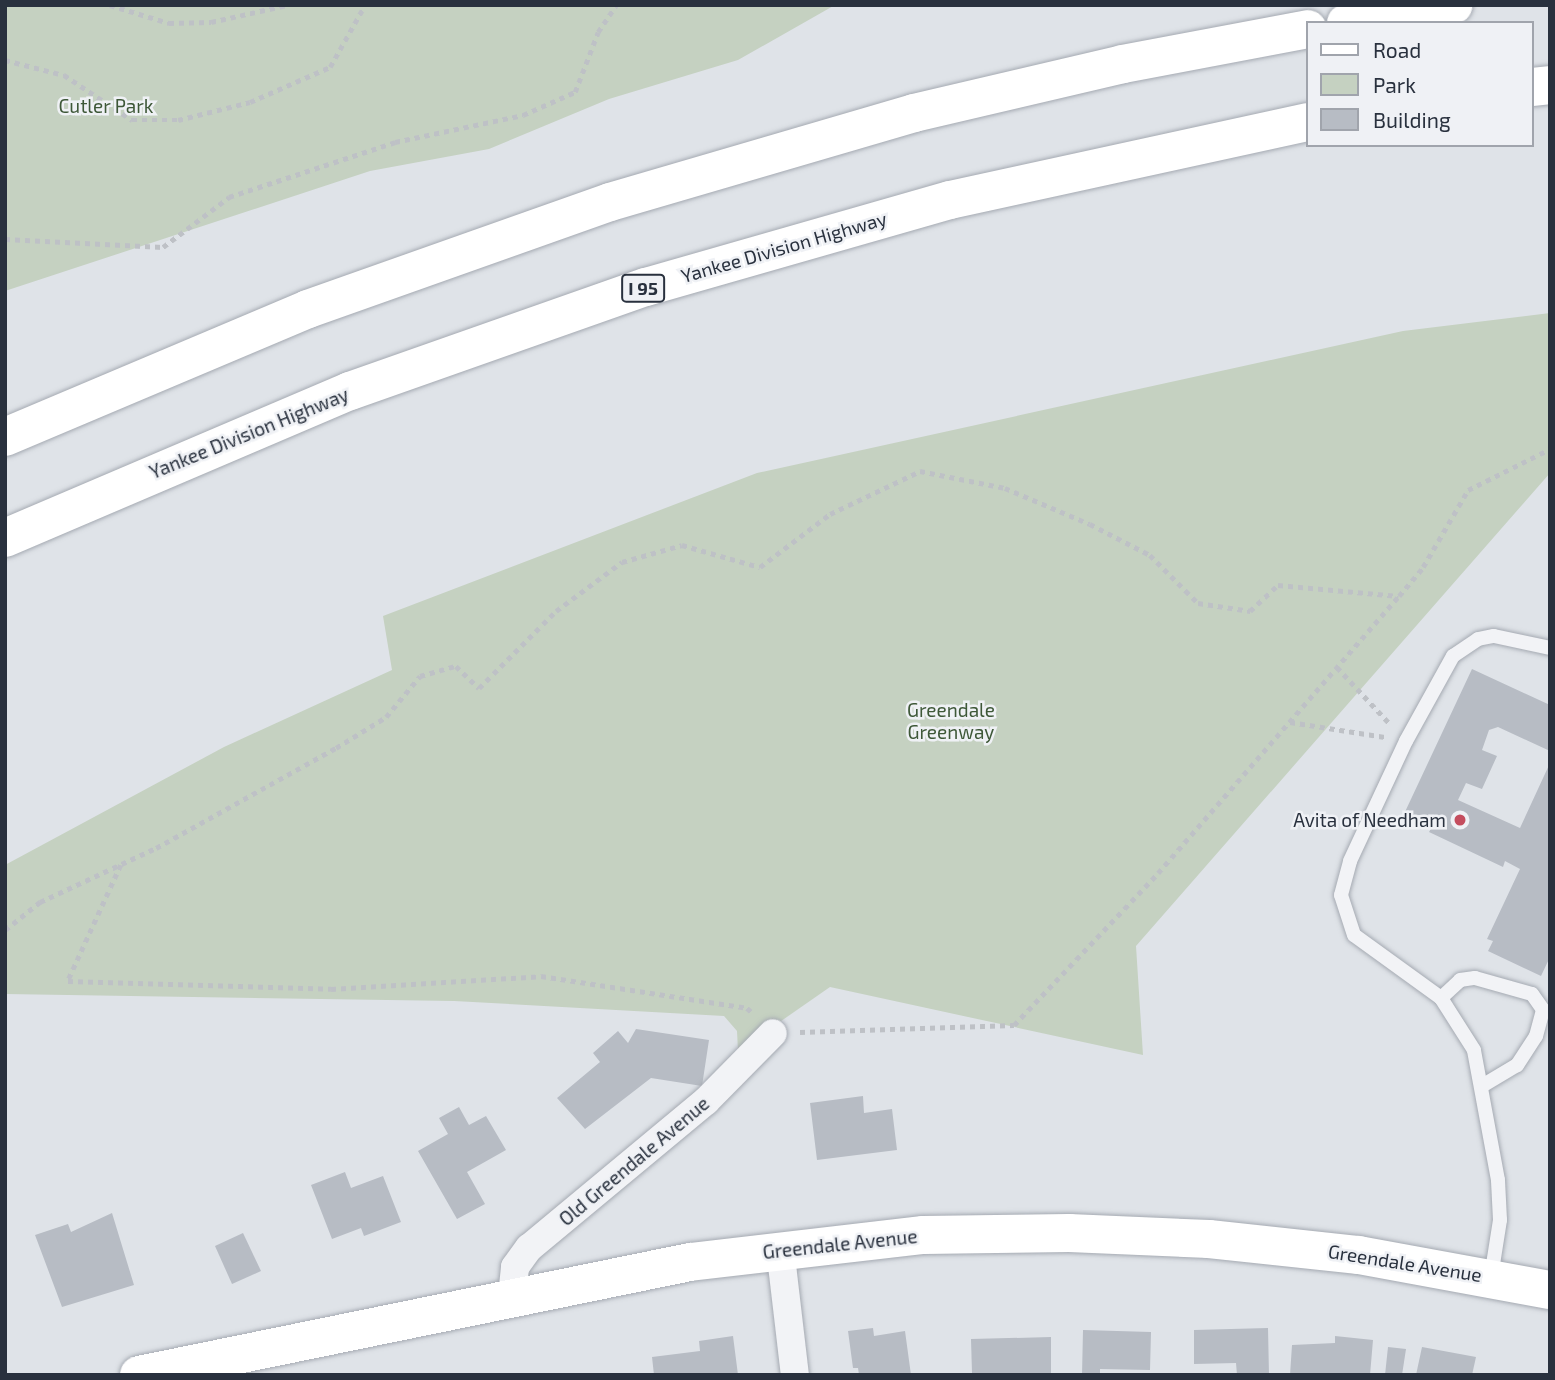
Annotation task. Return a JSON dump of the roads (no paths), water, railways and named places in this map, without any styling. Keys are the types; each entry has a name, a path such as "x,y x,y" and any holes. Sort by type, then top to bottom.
{"main road":[{"path":"1358,21 1454,5"},
{"path":"5,437 308,309 622,198 914,113 1123,64 1306,29"},
{"name":"Yankee Division Highway","path":"5,538 350,391 646,287 950,200 1306,122"},
{"name":"Greendale Avenue","path":"139,1375 260,1362 512,1296 780,1248 923,1235 1149,1235 1306,1248 1491,1277 1550,1290"}],"street":[{"name":"Old Greendale Avenue","path":"512,1296 515,1267 528,1248 706,1101 773,1033"},
{"path":"780,1248 794,1375"}],"lane":[{"path":"1491,1277 1499,1199 1484,1085 1474,1050 1441,998 1364,945 1343,909 1350,861 1442,670 1466,646 1478,639 1513,636 1550,648"},
{"path":"1441,998 1460,980 1475,978 1532,994 1542,1010 1536,1036 1517,1065 1484,1085"}],"place":[{"name":"Avita of Needham","path":"1460,820"}],"park label":[{"name":"Cutler Park","path":"106,106"},
{"name":"Greendale Greenway","path":"951,721"}]}
